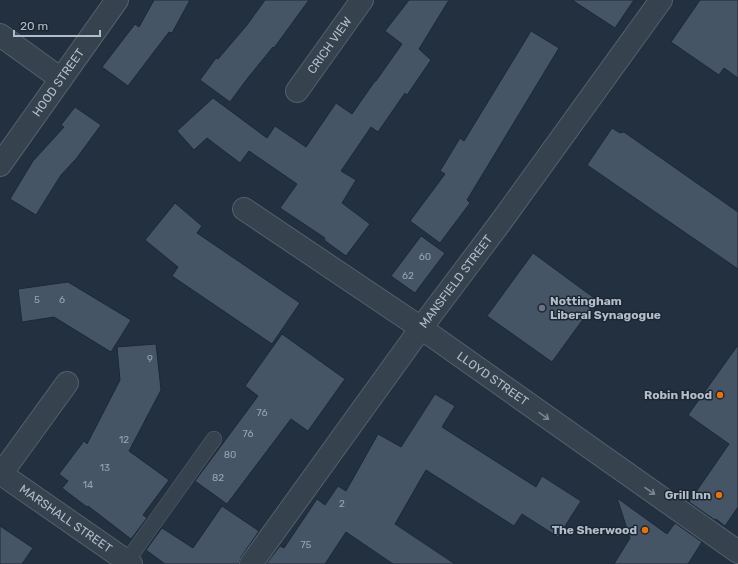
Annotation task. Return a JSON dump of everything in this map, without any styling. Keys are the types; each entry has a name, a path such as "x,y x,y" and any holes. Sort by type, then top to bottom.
{"street":[{"name":"HOOD STREET","path":"0,165 117,0"},
{"name":"CRICH VIEW","path":"297,91 362,0"},
{"name":"MANSFIELD STREET","path":"251,564 421,328 505,216 661,0"},
{"path":"0,35 62,79"},
{"name":"LLOYD STREET","path":"244,209 421,328 738,552"},
{"path":"0,474 67,383"},
{"name":"MARSHALL STREET","path":"0,474 129,563"}],"lane":[{"path":"129,563 214,439"}],"building":[{"path":"154,0 190,0 172,33 169,32 128,86 102,67 135,24 139,27"},
{"path":"265,0 309,0 274,48 273,47 230,102 200,80 216,58 218,59 247,25"},
{"path":"409,0 449,0 419,49 431,60 407,95 405,93 378,132 371,127 341,171 356,180 342,203 370,224 346,256 324,240 325,238 280,208 297,184 249,151 240,163 207,138 194,150 177,131 213,98 267,138 275,126 306,147 336,103 352,114 402,44 385,31"},
{"path":"572,0 634,0 615,28"},
{"path":"700,0 738,0 738,78 724,68 719,75 671,42"},
{"path":"531,31 559,48 467,200 470,203 440,243 410,221 445,174 440,171 460,138 464,141"},
{"path":"75,107 101,125 76,159 61,175 36,215 10,199 33,161 64,127 61,125"},
{"path":"612,128 620,133 624,132 738,212 738,269 587,165"},
{"path":"175,203 202,226 197,233 300,303 272,344 172,276 178,267 145,240"},
{"path":"421,236 445,253 415,293 391,276"},
{"name":"Nottingham Liberal Synagogue","path":"533,253 597,300 552,362 487,316"},
{"path":"68,282 131,320 111,352 54,317 22,322 18,289"},
{"path":"282,334 345,379 308,431 291,419 227,504 195,481 258,396 245,386"},
{"path":"156,344 161,390 129,451 169,480 143,515 147,518 131,539 62,488 68,481 59,474 84,441 87,444 120,380 117,347"},
{"path":"738,345 738,507 725,526 689,502 729,444 688,415"},
{"path":"435,394 455,406 442,427 536,487 542,476 581,501 558,537 522,514 514,526 426,470 395,524 455,564 393,564 346,532 325,564 266,564 280,546 284,548 317,499 325,505 338,486 346,491 378,434 401,447"},
{"name":"The Sherwood","path":"617,498 667,534 675,523 702,542 688,564 614,564 630,538"},
{"path":"222,506 259,531 241,557 239,564 165,564 146,550 162,528 193,548"},
{"path":"0,526 33,548 22,564 0,564"}],"place":[{"name":"Nottingham Liberal Synagogue","path":"542,308"},
{"name":"Robin Hood","path":"720,395"},
{"name":"Grill Inn","path":"719,495"},
{"name":"The Sherwood","path":"645,530"}]}
